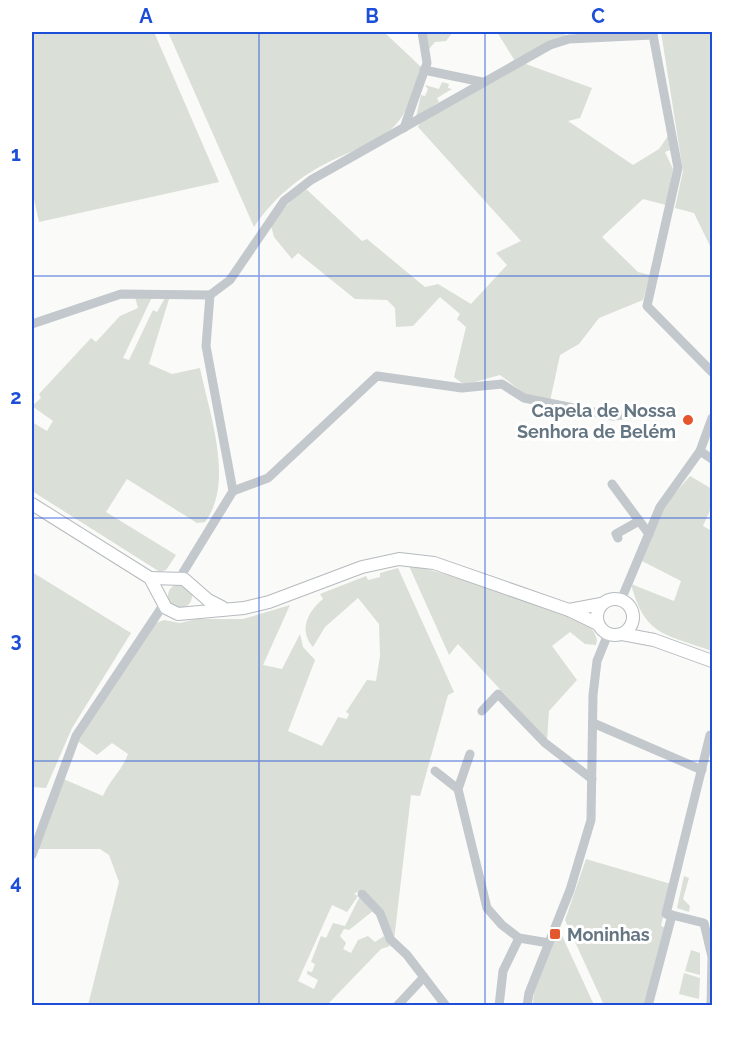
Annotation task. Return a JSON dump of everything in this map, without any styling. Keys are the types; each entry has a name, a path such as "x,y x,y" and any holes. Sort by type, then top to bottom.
{"main road":[{"path":"32,504 150,578 173,613 269,602 362,567 399,559 434,563 569,610 598,624 608,634 622,634 654,640 712,661"},
{"path":"150,578 176,580 194,587 208,600 226,608"},
{"path":"163,600 165,587 176,580"},
{"path":"186,612 196,600 194,587"},
{"path":"569,610 601,604 611,599 621,600 630,606 642,630 654,640"},
{"path":"598,624 596,614 601,604"},
{"path":"622,634 630,627 633,616"}],"street":[{"path":"404,128 424,70 426,56 422,32"},
{"path":"32,324 121,294 210,296 230,280 284,201 311,180 482,82 563,41 653,33 678,168 647,306 711,369"},
{"path":"424,70 482,82"},
{"path":"210,296 206,346 233,491"},
{"path":"176,580 233,491 268,478 373,378 385,375 462,388 502,384 524,398 613,416 630,414 639,409"},
{"path":"621,600 660,507 700,451 712,418"},
{"path":"700,451 712,459"},
{"path":"612,484 649,534"},
{"path":"618,538 616,534 639,521"},
{"path":"194,587 196,552"},
{"path":"32,855 76,736 155,618 163,600"},
{"path":"155,618 173,613"},
{"path":"527,1005 529,993 570,890 591,820 597,661 608,634"},
{"path":"482,711 498,694 544,743 592,779"},
{"path":"593,723 702,770"},
{"path":"710,735 666,914 708,922 712,957 711,1001"},
{"path":"470,754 458,789 487,908 502,925 519,938 549,943"},
{"path":"435,771 458,789"},
{"path":"362,894 380,913 390,939 407,955 446,1005"},
{"path":"648,1005 672,915"},
{"path":"499,1005 503,971 519,938"},
{"path":"397,1005 424,977"}],"shaded area":[{"path":"32,32 154,32 219,182 39,222 32,190"},
{"path":"168,32 384,32 421,67 406,110 392,129 300,179 280,196 254,227"},
{"path":"425,32 453,32 446,41 435,42 429,49"},
{"path":"497,32 565,32 566,39 515,61"},
{"path":"661,32 712,32 712,250 694,213 675,208 683,171"},
{"path":"523,63 592,88 580,118 568,121 633,165 659,149 668,136 670,150 665,152 673,169 666,205 643,199 602,237 638,272 650,275 643,300 599,318 579,344 560,355 550,401 525,394 500,375 464,385 454,377 466,327 457,319 460,314 440,297 413,326 396,327 395,308 387,300 355,299 298,253 292,259 274,237 271,226 286,206 305,188 362,241 367,239 425,287 438,284 471,304 507,265 496,253 521,241 418,127 420,123"},
{"path":"442,82 449,84 448,88 452,89 437,98 439,102 416,117 421,95 425,96 428,89 425,85 439,89"},
{"path":"135,297 152,297 123,358 129,360 153,310 157,312 165,298 169,299 149,364 172,374 200,368 217,447 219,468 214,506 205,522 197,523 127,479 106,512 176,555 166,570 160,572 32,491 32,422 47,431 53,421 32,406 41,398 39,394 91,338 96,342 120,316 138,308"},
{"path":"690,476 712,489 712,506 703,526 712,531 712,651 670,636 651,624 643,614 631,584 674,601 681,581 642,561 663,507"},
{"path":"409,566 502,592 559,613 592,629 597,640 596,645 585,644 570,632 552,646 577,680 549,711 547,740 458,644 449,655"},
{"path":"398,568 454,692 448,695 420,796 411,795 394,940 369,896 362,889 354,894 358,896 347,912 332,905 298,981 314,989 318,980 307,974 307,971 312,972 315,964 311,962 321,936 326,938 333,923 345,926 359,898 373,911 349,930 344,929 340,936 346,943 343,949 351,953 358,940 368,936 375,942 384,936 390,946 381,949 327,1005 88,1005 119,882 109,855 100,849 34,849 61,778 103,796 125,760 128,754 112,743 97,755 76,740 153,624 164,620 180,623 196,619 243,619 290,605 263,665 282,669 300,634 303,647 315,660 288,731 322,746 338,717 347,719 349,714 346,712 367,680 376,681 380,656 379,624 358,598 325,627 313,647 306,634 309,615 323,599 320,594 366,576 368,580 380,577 380,573"},
{"path":"32,572 131,633 72,728 46,788 32,787"},
{"path":"180,584 189,587 192,596 189,605 180,608 171,605 168,596 171,587"},
{"path":"586,859 671,884 661,926 667,928 645,1005 604,1005 565,920"},
{"path":"684,876 689,878 683,899 690,906 689,912 677,908"},
{"path":"559,929 594,1005 533,1006 534,988"},
{"path":"691,950 700,953 700,975 685,971"},
{"path":"684,973 700,978 699,999 679,994"}],"place":[{"name":"Capela de Nossa Senhora de Belém","path":"688,420"},
{"name":"Moninhas","path":"555,934"}]}
